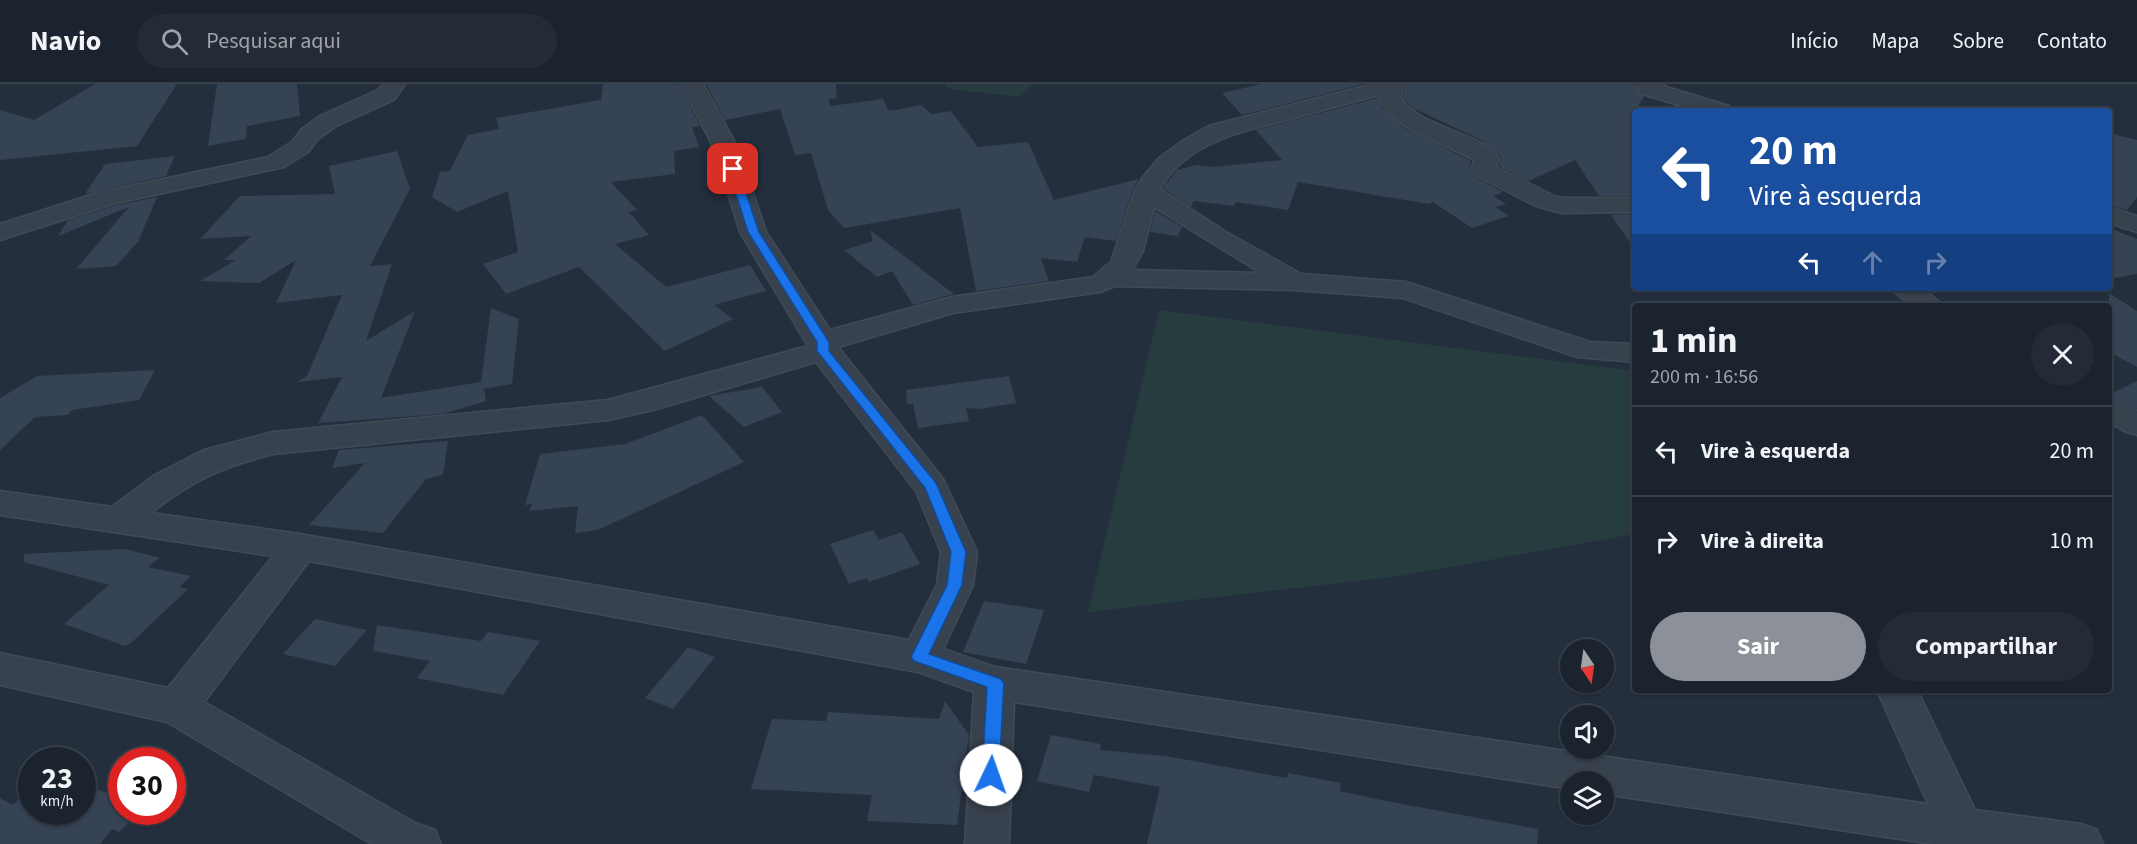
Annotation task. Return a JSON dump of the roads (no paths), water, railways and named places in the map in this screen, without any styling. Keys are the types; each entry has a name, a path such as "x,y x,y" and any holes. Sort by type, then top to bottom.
{"street":[{"path":"0,232 106,198 276,162 300,147 310,134 328,121 386,95 394,84"},
{"path":"692,84 726,148 753,232 823,347 931,487 959,552 955,585 920,657"},
{"path":"1113,278 1125,263 1154,178 1164,167 1203,137 1217,130 1391,85 1389,96 1396,110 1469,145 1487,158 1483,170 1545,201 1561,206 1632,205"},
{"path":"1645,86 1712,108"},
{"path":"1148,192 1217,237 1295,282"},
{"path":"2112,216 2137,224"},
{"path":"120,519 167,483 216,458 273,443 608,410 642,404 823,347 874,325 952,305 1078,287 1113,278 1295,282 1406,290 1587,351 1632,353"},
{"path":"1908,291 1926,303"},
{"path":"2112,410 2137,425"},
{"path":"0,503 300,547 920,657 995,683 1860,814 2081,844"},
{"path":"177,707 300,547"},
{"path":"0,669 177,707 405,840 419,844"},
{"path":"987,844 995,683"},
{"path":"1898,693 1961,827"}]}
